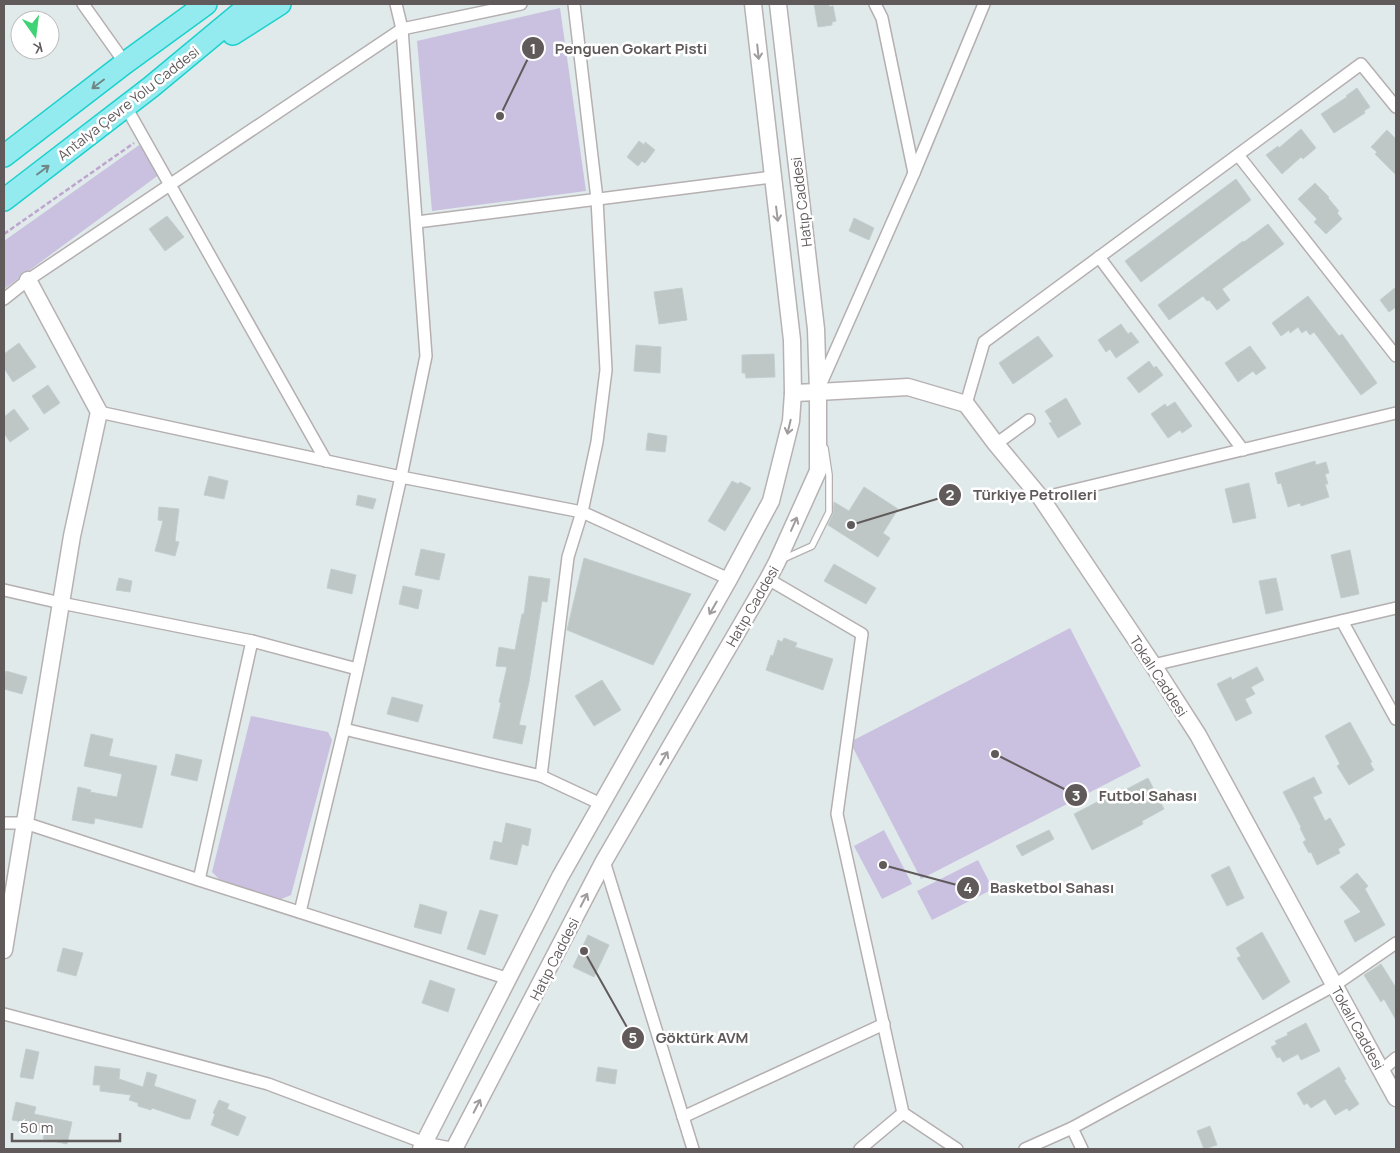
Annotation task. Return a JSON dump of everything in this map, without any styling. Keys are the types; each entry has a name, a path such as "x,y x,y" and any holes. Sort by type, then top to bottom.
{"highway":[{"path":"131,59 190,4"},
{"path":"4,156 206,4"},
{"name":"Antalya Çevre Yolu Caddesi","path":"4,200 126,107 251,4"},
{"path":"151,87 280,4"}],"main road":[{"name":"Hatıp Caddesi","path":"423,1146 560,877 729,579 771,501 791,421 793,393 792,340 753,4"},
{"name":"Hatıp Caddesi","path":"455,1149 604,861 768,579 818,471 816,329 778,4"},
{"path":"4,950 72,536 99,412 28,280"},
{"path":"793,393 908,387 966,404"},
{"name":"Tokalı Caddesi","path":"966,404 1041,498 1198,735 1396,1098"}],"street":[{"path":"84,4 131,59"},
{"path":"300,912 344,729 401,477 426,356 402,29 396,4"},
{"path":"4,299 28,280 402,29 521,4"},
{"path":"541,776 568,557 582,512 597,442 606,370 597,199 574,4"},
{"path":"875,4 882,18 914,173"},
{"path":"882,18 886,4"},
{"path":"818,392 914,173 984,4"},
{"path":"966,404 984,342 1361,64 1396,107"},
{"path":"126,107 326,461"},
{"path":"1238,155 1396,356"},
{"path":"417,222 772,177"},
{"path":"1099,257 1243,450"},
{"path":"99,412 401,477 582,512 729,579"},
{"path":"1041,498 1396,413"},
{"path":"996,444 1028,420"},
{"path":"768,579 862,634 837,814 903,1113 957,1149"},
{"path":"4,590 61,604 252,641 357,669"},
{"path":"1153,665 1396,608"},
{"path":"1342,621 1396,719"},
{"path":"199,880 252,641"},
{"path":"344,729 541,776 602,804"},
{"path":"4,822 25,822 509,979"},
{"path":"604,861 693,1149"},
{"path":"1025,1149 1072,1128 1335,985 1396,944"},
{"path":"4,1014 268,1084 423,1146 455,1149"},
{"path":"683,1117 884,1024"},
{"path":"1381,1071 1396,1058"},
{"path":"860,1149 903,1113"},
{"path":"1072,1128 1082,1149"}],"lane":[{"path":"777,562 812,546 829,512 829,474 818,392"}],"path":[{"path":"4,234 143,137"}],"shaded area":[{"path":"560,8 586,191 432,211 417,41"},
{"path":"142,143 160,174 4,289 4,241"},
{"path":"1070,628 1141,766 921,879 850,742"},
{"path":"251,716 328,732 332,740 291,895 279,900 219,879 212,872"},
{"path":"884,830 912,884 882,899 854,846"},
{"path":"978,860 993,889 932,920 917,891"}],"building":[{"path":"814,4 829,4 829,7 833,6 836,21 832,22 832,25 818,27"},
{"path":"1357,88 1370,107 1364,111 1365,113 1334,133 1321,114"},
{"path":"1301,129 1316,148 1303,159 1301,157 1282,174 1266,155 1278,146 1279,148"},
{"path":"1387,130 1396,139 1396,175 1375,154 1377,152 1371,147"},
{"path":"639,141 644,145 645,142 655,150 645,163 642,161 638,166 627,157"},
{"path":"1236,179 1251,200 1141,282 1125,261"},
{"path":"1315,183 1329,197 1342,219 1326,234 1314,222 1317,219 1298,199"},
{"path":"167,216 184,237 165,251 149,229"},
{"path":"854,218 874,228 869,240 849,231"},
{"path":"1268,224 1284,244 1222,289 1230,300 1217,310 1203,296 1169,320 1158,305"},
{"path":"1396,287 1396,307 1389,312 1380,300"},
{"path":"682,288 687,320 659,324 654,292"},
{"path":"1308,296 1339,336 1342,334 1377,383 1361,395 1314,332 1310,335 1306,330 1302,333 1298,327 1290,333 1289,330 1281,336 1272,323"},
{"path":"1121,324 1128,334 1131,332 1139,342 1116,358 1110,349 1106,352 1098,340"},
{"path":"1038,336 1053,356 1013,384 999,363"},
{"path":"19,343 36,367 13,382 4,368 4,354"},
{"path":"636,345 661,347 660,373 634,371"},
{"path":"1250,346 1266,368 1256,375 1253,371 1238,382 1225,363"},
{"path":"774,354 775,377 746,378 745,373 742,373 742,355"},
{"path":"1149,361 1163,375 1139,393 1127,378"},
{"path":"48,385 60,403 44,414 32,396"},
{"path":"1066,398 1081,424 1058,438 1049,423 1052,422 1045,411"},
{"path":"1175,402 1192,426 1182,433 1180,430 1168,438 1151,414 1165,404 1167,407"},
{"path":"14,409 29,429 10,442 4,433 4,417"},
{"path":"648,433 667,436 665,452 646,450"},
{"path":"1315,461 1316,465 1326,462 1329,473 1325,474 1328,484 1325,484 1329,497 1301,506 1300,503 1288,507 1281,483 1278,484 1275,473"},
{"path":"209,476 228,481 224,499 204,495"},
{"path":"732,481 738,484 740,482 751,488 725,531 708,521"},
{"path":"1249,483 1256,518 1233,523 1225,489"},
{"path":"864,487 898,509 883,533 890,538 878,557 828,525 833,514 834,502 849,511"},
{"path":"358,495 376,499 373,509 356,505"},
{"path":"159,507 179,509 175,541 179,542 175,556 155,551 163,521 158,520"},
{"path":"421,549 445,554 439,580 415,575"},
{"path":"1350,550 1359,594 1341,598 1331,555"},
{"path":"584,558 691,594 653,665 567,630"},
{"path":"834,564 876,588 866,604 824,581"},
{"path":"331,569 356,575 352,594 327,588"},
{"path":"529,576 550,579 547,602 542,601 529,682 519,725 526,726 522,744 493,738 507,667 496,666 499,647 515,650 522,614 524,614"},
{"path":"119,578 132,581 130,592 116,590"},
{"path":"1276,578 1283,610 1266,614 1259,581"},
{"path":"403,586 422,590 418,609 399,604"},
{"path":"784,638 797,643 795,647 833,659 823,690 766,670 778,640 782,642"},
{"path":"1257,667 1264,680 1251,687 1255,694 1245,699 1252,713 1236,721 1217,684 1231,677 1232,680"},
{"path":"6,671 27,677 22,694 4,689"},
{"path":"602,680 621,710 594,726 575,696"},
{"path":"392,697 423,705 418,722 387,714"},
{"path":"1350,722 1372,762 1370,763 1374,770 1349,785 1337,766 1340,764 1325,736"},
{"path":"91,734 113,739 109,756 157,766 142,828 95,818 94,824 72,820 78,787 91,790 90,792 117,797 122,774 84,766"},
{"path":"176,754 202,760 197,781 171,775"},
{"path":"1314,777 1322,793 1313,797 1325,821 1330,818 1345,845 1338,849 1340,853 1317,865 1311,852 1309,853 1303,842 1306,840 1301,827 1283,792"},
{"path":"1148,778 1164,809 1142,821 1143,824 1092,850 1074,814 1124,788 1125,790"},
{"path":"506,823 531,829 528,846 522,844 517,865 490,859 494,841 502,843"},
{"path":"1049,830 1054,839 1022,856 1016,846"},
{"path":"1229,866 1244,898 1227,906 1211,875"},
{"path":"1357,873 1368,886 1365,889 1385,925 1355,942 1344,921 1361,912 1340,887"},
{"path":"420,904 447,912 441,934 414,927"},
{"path":"480,910 498,915 485,955 467,949"},
{"path":"1262,932 1290,982 1263,1000 1237,958 1241,956 1236,948"},
{"path":"588,935 609,945 594,977 573,967"},
{"path":"63,948 83,953 76,976 57,971"},
{"path":"1381,964 1396,988 1396,1020 1384,999 1381,1002 1364,975"},
{"path":"430,980 455,989 448,1012 422,1003"},
{"path":"1306,1023 1320,1051 1301,1060 1298,1054 1283,1062 1280,1057 1277,1058 1271,1047 1277,1044 1275,1041"},
{"path":"26,1049 39,1052 33,1079 20,1077"},
{"path":"95,1066 120,1069 119,1079 143,1087 147,1072 157,1075 154,1086 196,1100 190,1119 138,1106 138,1103 129,1100 131,1095 100,1091 100,1085 93,1085"},
{"path":"598,1067 617,1070 615,1084 596,1081"},
{"path":"1339,1067 1346,1079 1344,1080 1359,1104 1349,1111 1347,1108 1335,1115 1325,1099 1311,1108 1307,1103 1304,1105 1297,1093"},
{"path":"219,1100 229,1104 227,1109 246,1117 238,1136 211,1125 215,1114 213,1113"},
{"path":"16,1102 36,1107 34,1114 72,1122 67,1144 43,1139 45,1132 22,1127 23,1122 12,1120"},
{"path":"1210,1126 1217,1145 1204,1149 1197,1131"}],"place":[{"name":"Penguen Gokart Pisti","path":"500,116"},
{"name":"Türkiye Petrolleri","path":"851,525"},
{"name":"Futbol Sahası","path":"995,754"},
{"name":"Basketbol Sahası","path":"883,865"},
{"name":"Göktürk AVM","path":"584,951"}]}
